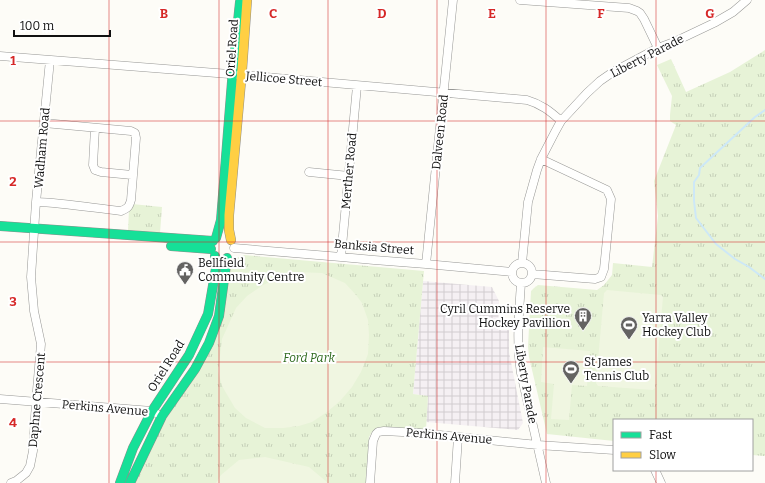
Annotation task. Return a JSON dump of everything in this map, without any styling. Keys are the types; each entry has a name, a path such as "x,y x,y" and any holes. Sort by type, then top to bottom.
{"main road":[{"name":"Oriel Road","path":"233,244 229,230 229,215 240,0"},
{"name":"Oriel Road","path":"120,483 133,448 152,411 190,355 208,314 216,268 213,246 221,220 247,0"},
{"path":"0,226 34,232 213,246"},
{"path":"0,233 34,232"},
{"path":"220,236 224,236 233,244 233,253 227,258 218,259 213,246 220,236"},
{"name":"Oriel Road","path":"130,483 162,416 195,369 209,343 219,316 227,258"}],"street":[{"name":"Dalveen Road","path":"426,264 453,0"},
{"path":"520,0 629,8 637,10 644,18 658,48"},
{"name":"Liberty Parade","path":"522,263 528,202 541,159 561,121 600,81 620,68 658,48 714,23 733,12 747,0"},
{"name":"Jellicoe Street","path":"0,56 527,100 548,109 561,121"},
{"name":"Wadham Road","path":"34,232 50,60"},
{"name":"Merther Road","path":"341,257 357,86"},
{"path":"36,202 121,211 129,207 131,200 136,138 135,133 131,131 44,123"},
{"path":"95,128 93,165 95,170 100,172 132,175"},
{"path":"532,274 595,279 601,277 604,269 611,199 607,190 541,159"},
{"path":"309,172 349,176"},
{"name":"Daphne Crescent","path":"11,483 26,473 30,466 33,451 41,344 34,311 31,277 34,232"},
{"name":"Banksia Street","path":"233,244 341,257 512,272"},
{"path":"522,263 529,266 532,274 528,281 518,283 513,279 512,272 516,265 522,263"},
{"name":"Liberty Parade","path":"522,283 518,323 518,355 546,483"},
{"name":"Perkins Avenue","path":"0,399 152,411 162,416"},
{"name":"Perkins Avenue","path":"370,483 373,441 378,432 384,431 538,445 613,450"},
{"path":"455,483 458,437"},
{"path":"655,471 661,483"}],"shaded area":[{"path":"423,281 492,287 499,301 498,330 509,330 509,352 523,423 518,430 426,422 428,396 413,394"}],"green space":[{"path":"765,50 765,456 753,455 753,419 613,419 613,441 547,434 529,357 528,346 531,291 538,285 597,290 604,285 612,275 613,263 652,267 658,216 654,181 676,125 670,121 672,96 657,65 671,59 686,92 730,72"},
{"path":"132,204 162,207 160,233 128,230 129,210"},
{"name":"Ford Park","path":"244,255 424,271 413,394 428,396 426,430 380,428 372,432 369,437 367,483 135,483 154,439 206,353 231,264 234,259"},
{"path":"298,272 322,273 345,283 356,295 362,303 368,320 368,354 361,372 352,387 340,401 327,412 312,422 299,426 265,428 246,418 235,408 222,386 218,371 222,339 236,308 247,296 263,285"},
{"name":"Yarra Valley Hockey Club","path":"607,290 661,295 663,297 655,388 653,390 598,386 596,383 604,293"},
{"name":"St James Tennis Club","path":"543,347 590,351 587,386 572,385 569,420 551,419 554,384 541,382"},
{"path":"265,457 309,467 328,483 216,483 221,475 239,460"}],"waterway":[{"path":"765,110 755,117 700,168 699,175 694,182 696,218 716,244 765,279"}],"traffic: fast":[{"path":"216,238 221,220 240,2"},
{"path":"0,226 213,241"},
{"path":"171,246 211,249"},
{"path":"120,483 133,448 152,411 189,355 208,314 216,268 215,256"},
{"path":"130,483 162,416 195,369 209,343 219,316 227,258"}],"traffic: slow":[{"path":"231,240 229,215 247,0"}],"place":[{"name":"Bellfield Community Centre","path":"185,285"},
{"name":"Cyril Cummins Reserve Hockey Pavillion","path":"583,331"},
{"name":"Yarra Valley Hockey Club","path":"629,340"},
{"name":"St James Tennis Club","path":"571,384"}]}
